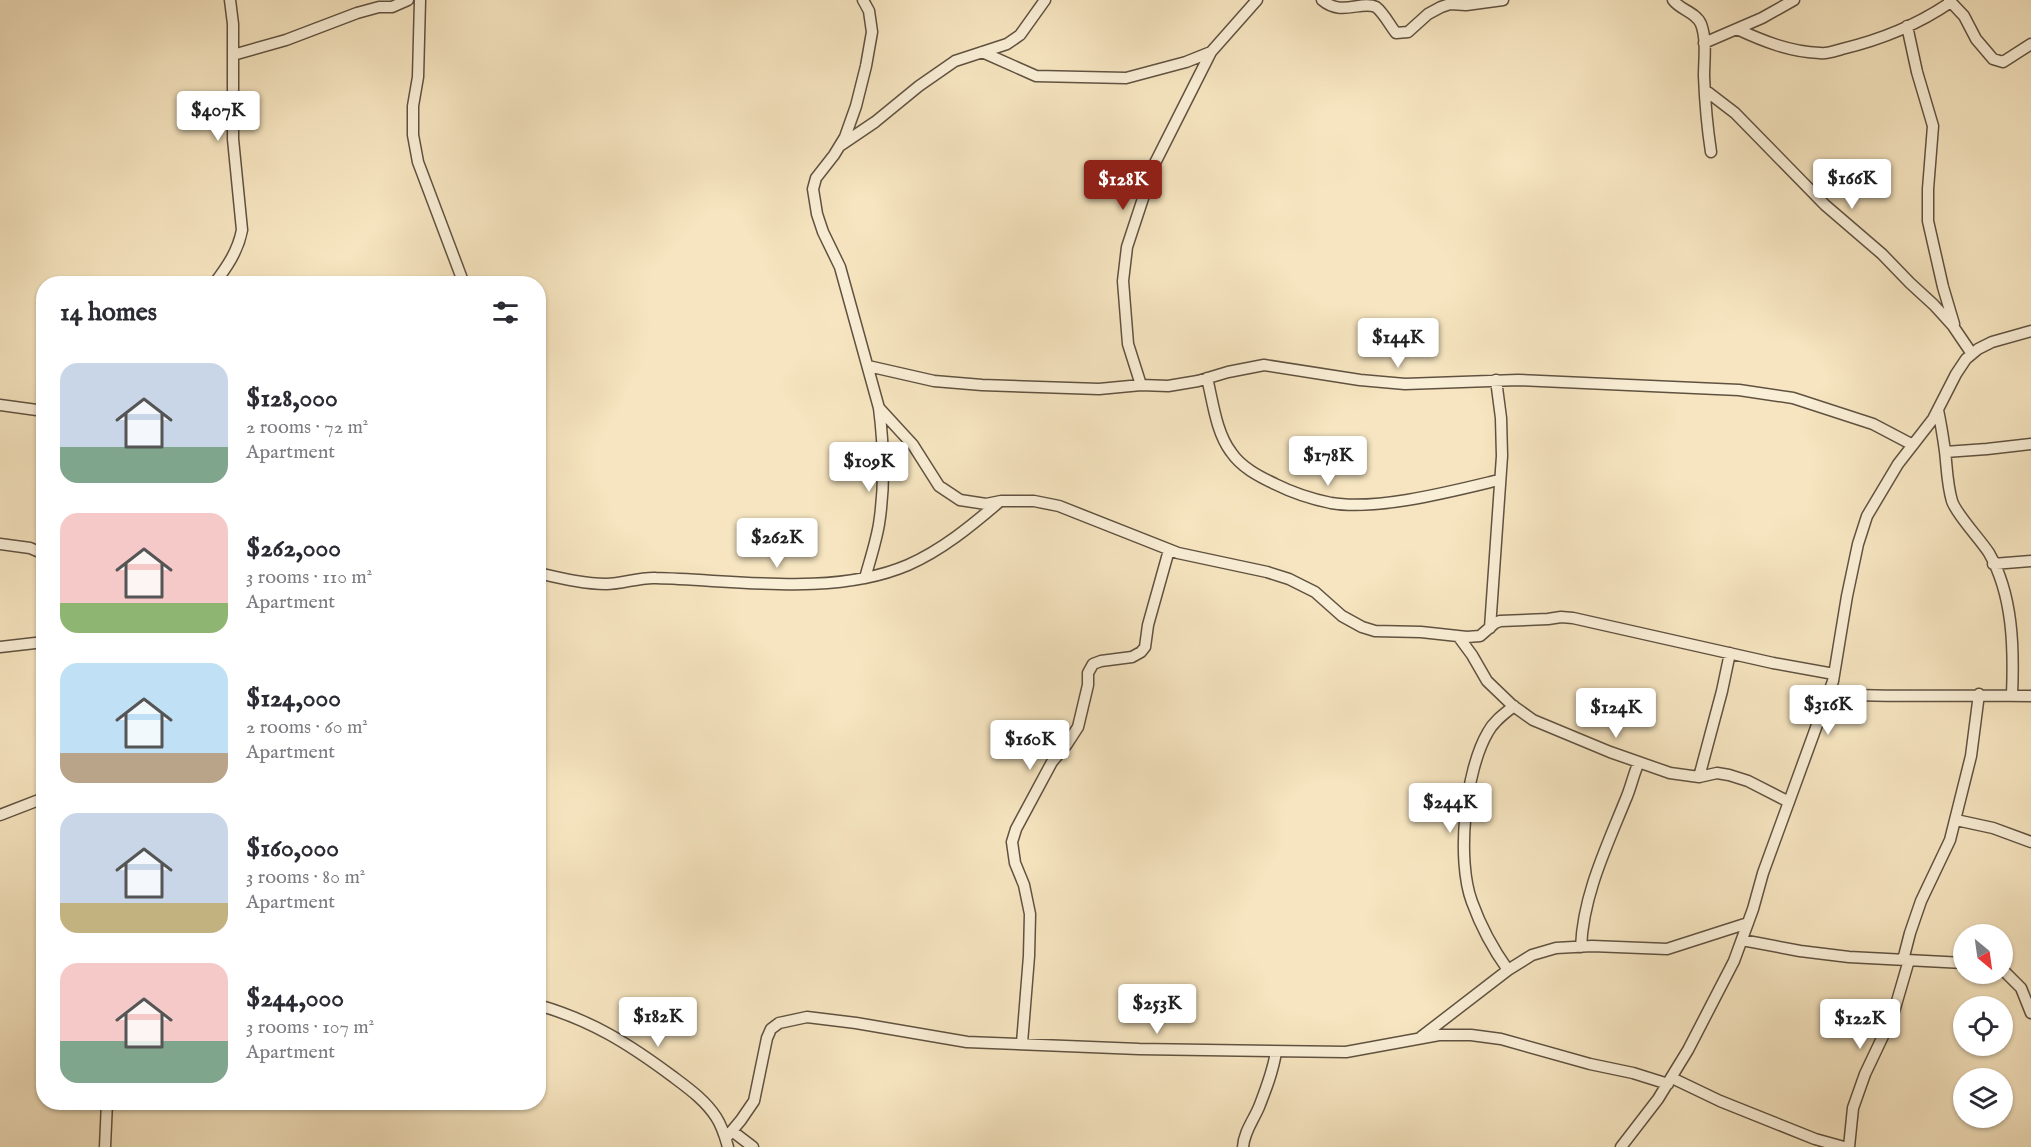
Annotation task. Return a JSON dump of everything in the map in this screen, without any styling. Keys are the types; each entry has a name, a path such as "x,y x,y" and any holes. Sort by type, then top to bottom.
{"street":[{"path":"221,276 228,267 240,241 242,230 232,139 233,24 230,0"},
{"path":"233,55 286,40 357,13 392,7 408,0"},
{"path":"420,0 418,77 413,106 413,135 418,162 461,276"},
{"path":"863,0 869,11 872,32 856,106 845,137 816,178 813,189 817,214 840,267 879,408 883,442 884,486 879,526 865,578"},
{"path":"840,145 875,122 919,86 955,61 1006,44 1020,35 1045,0"},
{"path":"1141,385 1128,344 1123,281 1127,247 1154,165 1211,51 1257,0"},
{"path":"1322,0 1334,7 1371,5 1377,8 1396,33 1404,33 1441,7 1450,4 1466,5 1503,0"},
{"path":"1673,0 1675,4 1690,12 1700,23 1704,43 1706,116 1711,152"},
{"path":"1704,43 1762,18 1794,0"},
{"path":"1737,29 1761,40 1796,50 1823,54 1850,47 1907,26 1932,15 1950,1 1964,16 1976,39 1993,59 2003,62 2031,44"},
{"path":"1907,26 1917,72 1933,126 1928,221 1943,287 1956,330"},
{"path":"982,52 1036,75 1126,78 1186,62 1211,51"},
{"path":"1705,90 1735,113 1825,205 1882,254 1934,304 1972,354"},
{"path":"1622,1147 1670,1081 1701,1028 1734,962 1763,873 1829,694 1858,544 1867,516 1898,464 1938,410 1966,359 1992,342 2031,331"},
{"path":"868,366 934,381 1099,389 1141,385 1168,386 1264,365 1360,380 1405,384 1447,384 1496,380 1739,390 1793,398 1873,424 1913,445"},
{"path":"1207,378 1222,436 1231,452 1243,466 1261,478 1297,495 1332,503 1364,504 1455,491 1499,480"},
{"path":"1490,628 1502,456 1501,418 1496,380"},
{"path":"0,405 36,410"},
{"path":"879,408 913,445 939,486 960,500 986,504 1001,501 1034,501 1059,506 1169,550 1289,579 1315,592 1342,616 1375,631 1480,636 1500,621 1548,619 1561,616 1773,663 1834,674"},
{"path":"1938,410 1953,503 1989,554 2000,582 2011,623 2014,657 2012,695"},
{"path":"1945,452 2031,444"},
{"path":"546,574 606,584 652,578 800,584 843,582 880,575 910,564 939,548 1001,501"},
{"path":"0,544 36,551"},
{"path":"1022,1043 1030,914 1024,885 1015,863 1012,842 1016,828 1047,770 1078,727 1088,685 1088,673 1093,664 1132,657 1145,647 1148,625 1169,550"},
{"path":"1993,564 2031,561"},
{"path":"1458,636 1472,655 1486,681 1514,706 1542,724 1670,772 1699,777 1718,773 1729,775 1748,781 1789,802"},
{"path":"0,648 36,643"},
{"path":"1699,777 1730,653"},
{"path":"1829,694 1875,697 1979,694 2031,696"},
{"path":"1849,1147 1853,1108 1864,1074 1893,1015 1910,933 1921,901 1950,840 1956,820 1971,756 1979,694"},
{"path":"1508,970 1490,944 1471,901 1465,874 1464,850 1470,781 1482,743 1488,730 1514,706"},
{"path":"1581,947 1584,918 1604,849 1639,762"},
{"path":"0,815 36,801"},
{"path":"1956,820 1993,828 2031,842"},
{"path":"1420,1038 1508,970 1532,955 1557,948 1581,947 1666,950 1748,923"},
{"path":"1742,940 1849,957 1953,962"},
{"path":"2013,980 2021,988 2031,1013"},
{"path":"2021,988 2031,980"},
{"path":"546,1008 573,1016 618,1038 695,1094 716,1117 729,1139 753,1147"},
{"path":"729,1139 753,1101 771,1029 779,1023 807,1017 967,1042 1139,1049 1346,1052 1438,1035 1471,1035 1501,1039 1590,1064 1670,1081 1815,1139 1844,1147"},
{"path":"1243,1147 1244,1137 1260,1106 1273,1069 1275,1052"},
{"path":"105,1147 107,1110"}]}
